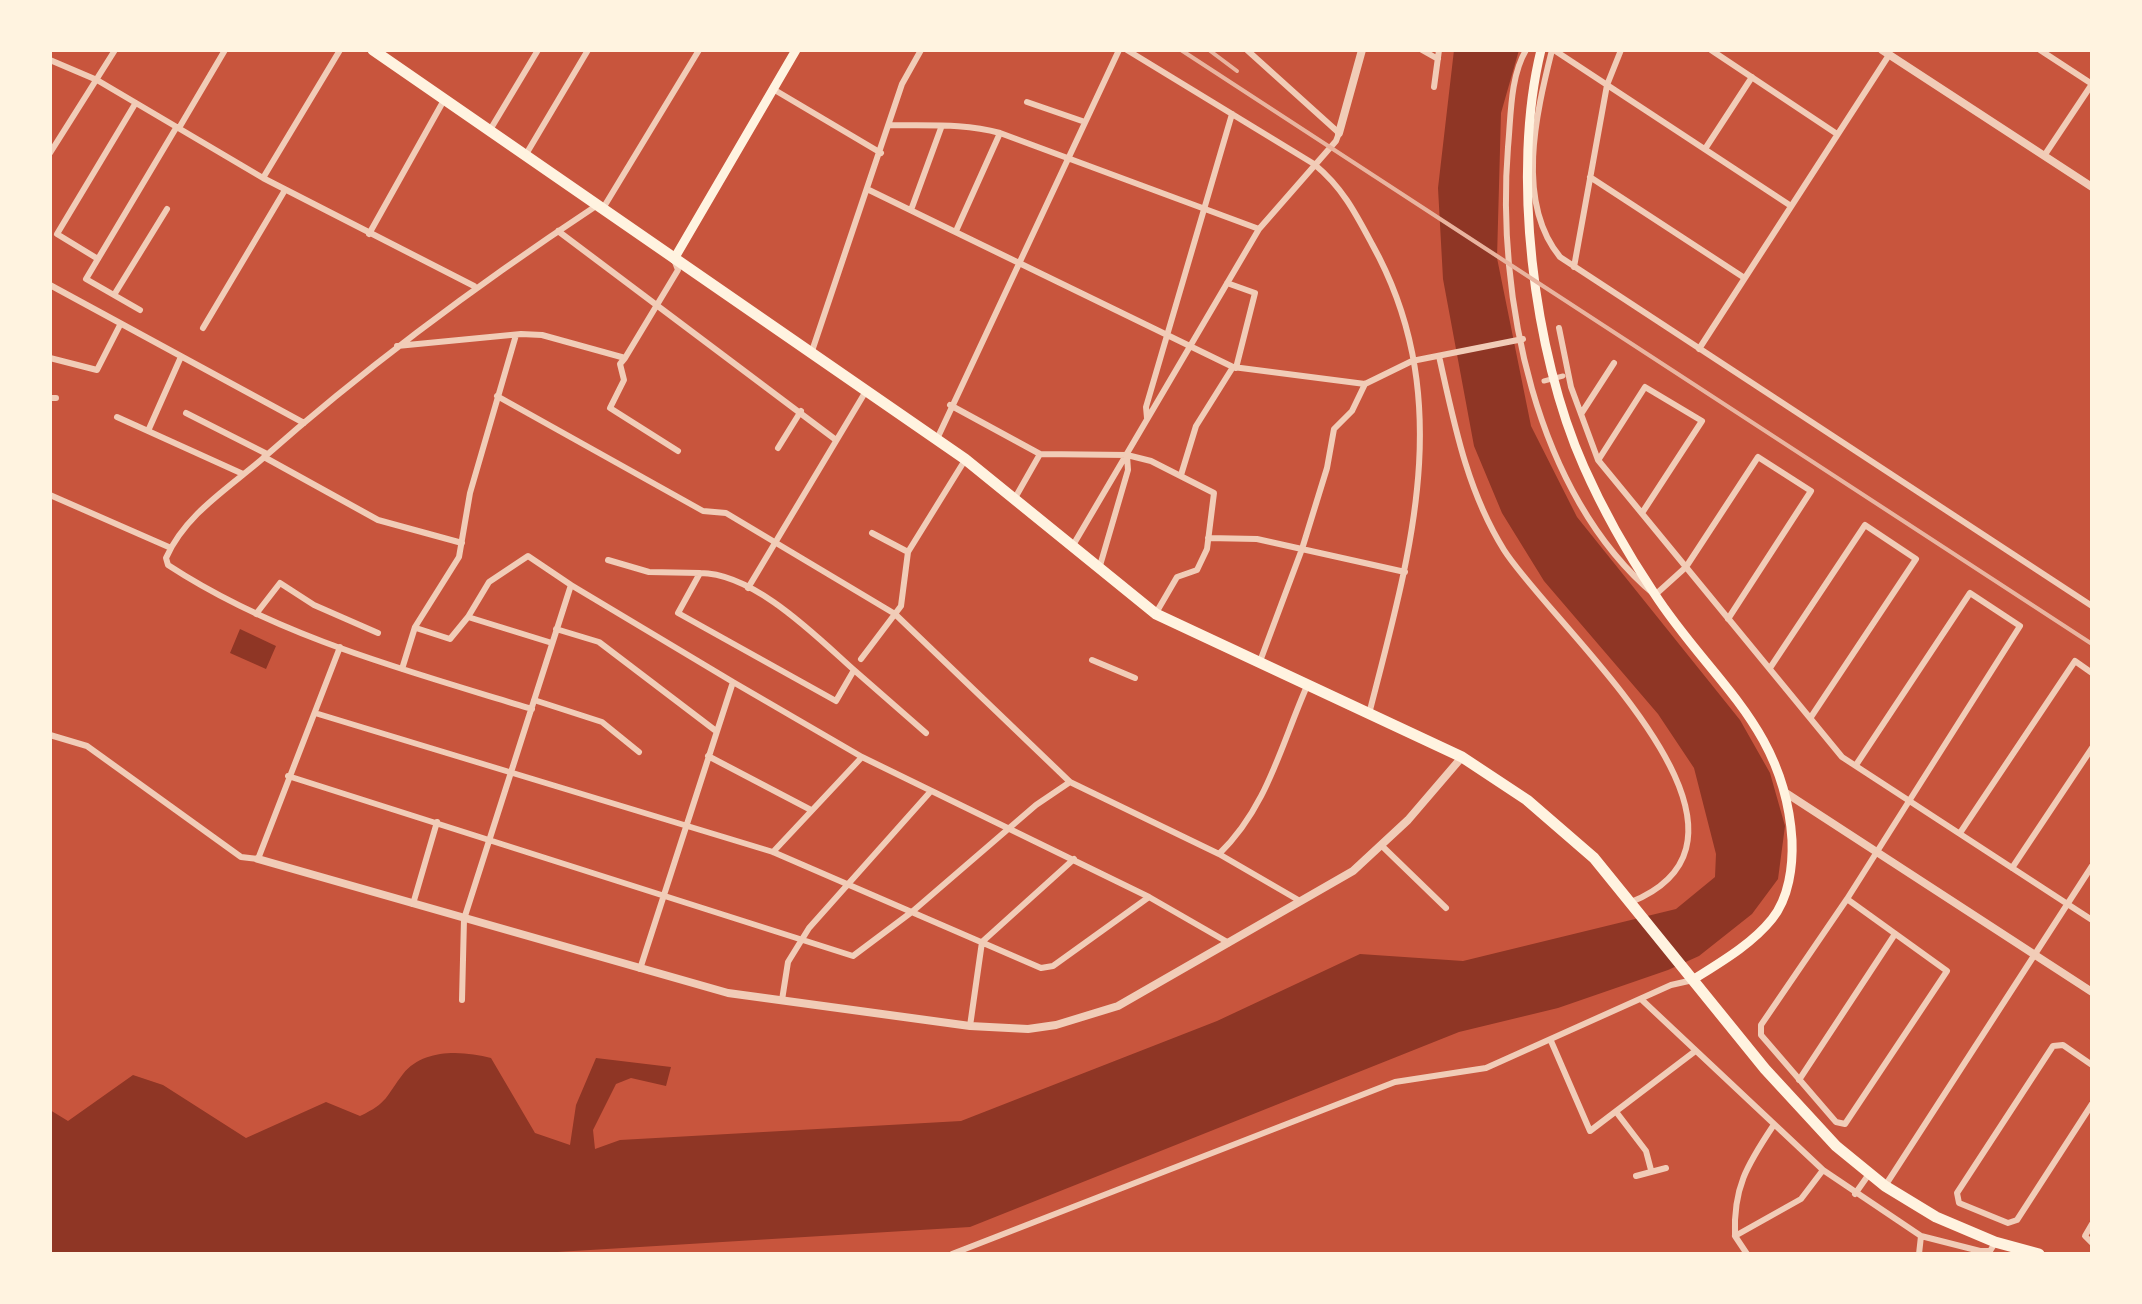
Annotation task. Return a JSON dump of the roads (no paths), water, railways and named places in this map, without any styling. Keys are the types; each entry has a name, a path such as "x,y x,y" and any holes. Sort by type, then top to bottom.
{"highway":[{"path":"374,50 966,459 1156,614 1462,758 1548,817 1594,858 1800,1110 1870,1173 1936,1217 2036,1254"}],"main road":[{"path":"674,259 796,50"},
{"path":"1541,50 1526,168 1535,271 1554,378 1584,467 1655,595 1752,717 1765,738 1786,793 1792,849 1781,905 1761,931 1690,975"}],"street":[{"path":"50,153 115,50"},
{"path":"140,310 86,279 226,50"},
{"path":"263,178 340,50"},
{"path":"490,131 538,50"},
{"path":"525,156 588,50"},
{"path":"639,752 602,722 402,669 340,648 256,614 168,566 170,548 192,519 396,346 474,286 599,208 700,50"},
{"path":"811,352 902,84 921,50"},
{"path":"937,439 1119,50"},
{"path":"1127,50 1314,164 1340,185 1401,302 1412,361 1421,485 1405,572 1368,716"},
{"path":"1246,50 1339,132"},
{"path":"1072,547 1259,228 1332,148 1362,50"},
{"path":"1422,50 1439,54 1434,87"},
{"path":"1526,50 1516,78 1506,172 1510,283 1519,340 1536,400 1566,477 1634,578 1655,595 1686,568 1758,457 1811,491 1728,619"},
{"path":"1791,206 1552,50 1535,152 1536,216 1548,242 1574,267 2092,606"},
{"path":"1574,267 1606,85 1621,50"},
{"path":"1711,50 1837,134"},
{"path":"2040,50 2092,84 2044,156"},
{"path":"1699,350 1886,52 2092,188"},
{"path":"50,60 97,80 263,178 474,286"},
{"path":"1705,149 1752,77"},
{"path":"773,89 881,153"},
{"path":"370,234 445,98"},
{"path":"1027,102 1085,122"},
{"path":"98,258 56,234 135,104"},
{"path":"1148,419 1146,406 1232,114"},
{"path":"890,126 941,128 956,124 1000,133 1259,228"},
{"path":"911,210 941,128"},
{"path":"956,231 1000,133"},
{"path":"1590,177 1743,277"},
{"path":"203,328 285,190"},
{"path":"869,190 1235,368 1365,384 1412,361 1519,340"},
{"path":"114,296 167,209"},
{"path":"558,231 658,302 836,440"},
{"path":"674,259 678,270 620,364 624,380 610,408 678,451"},
{"path":"1181,474 1196,426 1235,368 1255,293 1226,283"},
{"path":"50,285 304,423"},
{"path":"50,297 64,292"},
{"path":"50,358 96,370 120,326"},
{"path":"1559,328 1580,415 1598,460 1842,757 2092,920"},
{"path":"402,669 415,628 459,558 470,493 516,335"},
{"path":"396,346 542,335 624,358"},
{"path":"1439,356 1470,482 1503,548 1535,594 1635,710 1682,789 1691,824 1686,854 1664,886 1633,904"},
{"path":"148,431 180,359"},
{"path":"1580,415 1614,363"},
{"path":"1544,381 1563,376"},
{"path":"1259,664 1302,549 1327,468 1334,429 1352,411 1365,384"},
{"path":"1598,460 1645,387 1702,420 1642,513"},
{"path":"748,588 866,390"},
{"path":"497,396 703,511 726,513 895,614 1070,782 1219,854 1302,902"},
{"path":"950,406 1040,454 1127,455 1181,474 1214,493 1208,538 1198,570 1177,577 1156,614"},
{"path":"778,448 801,411"},
{"path":"186,413 378,520 462,543"},
{"path":"117,418 244,475"},
{"path":"1015,498 1040,454"},
{"path":"1099,569 1128,470 1127,455"},
{"path":"862,658 895,614 905,588 908,552 966,459"},
{"path":"50,495 170,548"},
{"path":"1770,668 1864,524 1916,558 1811,717"},
{"path":"872,533 908,552"},
{"path":"1208,538 1257,539 1405,572"},
{"path":"415,628 450,639 489,582 528,556 862,757 1000,827 1012,828 1074,858 1229,944"},
{"path":"608,560 649,572 720,572 798,620 926,733"},
{"path":"700,572 678,613 836,700 854,670"},
{"path":"256,614 280,584 314,606 378,633"},
{"path":"462,1000 464,918 571,585"},
{"path":"1847,899 1947,970 1846,1124 1836,1122 1761,1035 1761,1025 1847,899 2020,626 1970,593 1856,766"},
{"path":"468,617 552,643"},
{"path":"556,629 600,642 716,731"},
{"path":"258,859 340,648"},
{"path":"1092,660 1135,678"},
{"path":"1960,833 2075,661 2092,673"},
{"path":"640,970 733,682"},
{"path":"1219,854 1248,820 1271,780 1306,686"},
{"path":"315,714 684,829 773,852 1041,968 1053,966 1149,897"},
{"path":"50,734 87,746 241,858 258,859 640,970 782,1002 970,1026 1028,1029 1118,1006 1353,871 1382,846 1462,758"},
{"path":"2012,868 2092,748"},
{"path":"708,756 811,810"},
{"path":"773,852 862,757"},
{"path":"288,776 853,956 1070,782"},
{"path":"782,1002 788,962 819,914 852,885 931,792"},
{"path":"1786,793 2092,992"},
{"path":"414,904 436,822"},
{"path":"1382,846 1446,908"},
{"path":"970,1026 982,942 1074,858"},
{"path":"1886,1186 2092,866"},
{"path":"1800,1080 1895,934"},
{"path":"952,1254 1394,1082 1486,1068 1690,975"},
{"path":"1640,999 1773,1126 1856,1194 1921,1236 1980,1251 1990,1250 1995,1242"},
{"path":"1551,1040 1590,1130 1694,1052"},
{"path":"2092,1065 2063,1045 2054,1046 1957,1193 1959,1204 2008,1223 2017,1220 2092,1104"},
{"path":"1617,1113 1646,1151 1651,1170"},
{"path":"1746,1254 1735,1236 1733,1202 1748,1162 1773,1126"},
{"path":"1636,1176 1666,1168"},
{"path":"1735,1236 1801,1199 1823,1170"},
{"path":"1856,1194 1870,1173"},
{"path":"2092,1224 2084,1236 2092,1243"},
{"path":"1919,1254 1921,1236"}],"railway":[{"path":"1181,50 2092,644"},
{"path":"1209,50 1237,71"}]}
